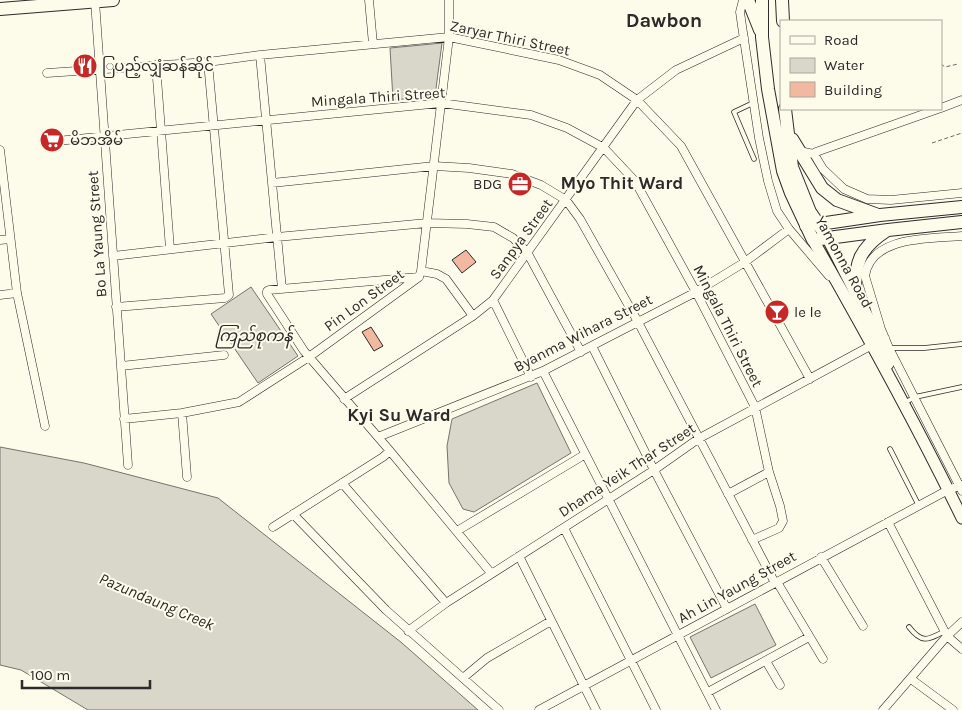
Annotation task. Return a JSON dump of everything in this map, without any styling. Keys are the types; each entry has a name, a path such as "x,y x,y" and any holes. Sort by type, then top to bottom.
{"main road":[{"path":"0,9 35,3 113,0"},
{"path":"748,0 762,37"},
{"name":"Yamonna Road","path":"762,0 762,37 768,89 783,171 790,193 813,240 842,290 881,343"},
{"path":"782,0 783,20"},
{"name":"Yamonna Road","path":"785,110 792,167 810,212 827,237"},
{"path":"787,130 822,188 837,200 880,215"},
{"path":"806,226 880,215 962,207"},
{"path":"813,240 962,222"},
{"path":"855,292 855,273 861,255 872,241 888,230"},
{"path":"827,237 881,343 896,387 904,403 958,488 962,518"}],"street":[{"path":"369,0 373,44"},
{"name":"Pin Lon Street","path":"124,420 239,402 309,357 420,274 449,37 449,0"},
{"path":"743,0 740,12 754,103 768,181 777,211 789,229 842,290"},
{"name":"Bo La Yaung Street","path":"95,1 128,465"},
{"name":"Zaryar Thiri Street","path":"47,73 208,62 260,55 449,37 559,60 600,75 637,100 680,146 810,379"},
{"name":"Sanpya Street","path":"344,399 474,316 493,300 637,100 676,70 744,38"},
{"path":"260,55 282,289"},
{"path":"116,308 228,298 208,62"},
{"path":"156,65 170,249"},
{"path":"942,107 962,100"},
{"name":"Mingala Thiri Street","path":"57,141 441,103 531,115 567,128 604,148 635,181 696,292 755,407 769,472 783,521 779,528 752,540"},
{"path":"814,154 933,110"},
{"path":"0,150 2,186 17,294 45,426"},
{"path":"798,150 814,154 823,169 844,189 867,199 891,200 962,193"},
{"path":"272,182 434,166 469,168 512,174 541,185 566,200 580,219 638,322 698,439 776,583 823,660"},
{"path":"113,256 224,242 427,223 494,227 513,238 527,252 581,352"},
{"name":"Byanma Wihara Street","path":"378,437 543,371 581,352 696,292 745,262 789,229"},
{"path":"958,488 915,397 881,343 866,283 866,269 872,258 881,250 892,245 919,240 962,236"},
{"path":"0,240 10,239"},
{"path":"474,316 446,279 437,274 420,274 267,291 267,294 304,351 491,573"},
{"path":"0,295 17,294"},
{"path":"493,300 531,376"},
{"name":"Dhama Yeik Thar Street","path":"408,631 446,602 654,470 698,439 755,407 881,343"},
{"path":"592,346 727,609"},
{"path":"121,366 224,355"},
{"path":"543,371 584,455 716,710"},
{"path":"182,412 187,477"},
{"path":"273,527 390,451"},
{"path":"456,531 584,455"},
{"path":"728,494 769,472"},
{"path":"342,483 446,602"},
{"name":"Ah Lin Yaung Street","path":"539,710 821,557 918,506 958,488"},
{"path":"293,514 408,631 499,710"},
{"path":"888,522 946,633 962,649"},
{"path":"564,528 656,710"},
{"path":"519,556 596,710"},
{"path":"821,557 863,626"},
{"path":"463,678 488,658 551,621"},
{"path":"883,710 911,679 946,633 962,622"},
{"path":"708,692 809,637"},
{"path":"766,661 780,685"},
{"path":"911,679 953,710"}],"lane":[{"path":"754,103 734,112 754,159"},
{"path":"881,343 924,348 962,344"},
{"path":"904,403 915,397 962,387"},
{"path":"890,448 918,506"},
{"path":"910,628 916,636 923,639 933,638 946,633"}],"path":[{"path":"942,66 958,64"},
{"path":"932,143 962,133"}],"water":[{"path":"442,43 435,96 393,100 390,48"},
{"name":"ကြည်စုကန်","path":"251,287 298,356 258,383 211,314"},
{"path":"537,383 571,453 474,512 463,509 449,483 447,446 452,419"},
{"name":"Pazundaung Creek","path":"0,447 84,463 218,498 402,643 478,710 88,710 21,670 0,665"},
{"path":"755,604 776,645 711,678 690,637"}],"building":[{"path":"466,250 476,262 462,273 452,260"},
{"path":"371,327 383,346 374,351 362,332"}],"place":[{"name":"ြပည့်လျှံဆန်ဆိုင်","path":"85,66"},
{"name":"မိဘအိမ်","path":"52,140"},
{"name":"BDG","path":"520,184"},
{"name":"le le","path":"777,312"}],"district":[{"name":"Dawbon","path":"664,20"},
{"name":"Myo Thit Ward","path":"622,183"},
{"name":"Kyi Su Ward","path":"399,415"}]}
